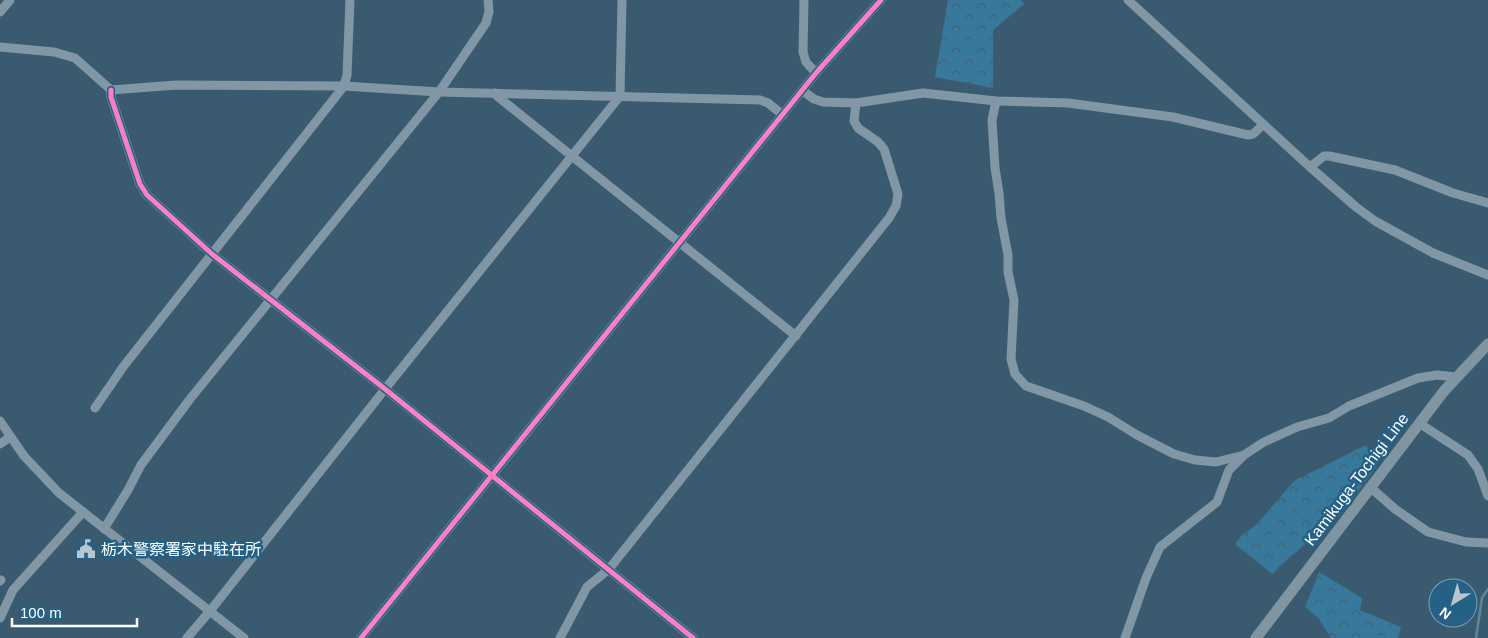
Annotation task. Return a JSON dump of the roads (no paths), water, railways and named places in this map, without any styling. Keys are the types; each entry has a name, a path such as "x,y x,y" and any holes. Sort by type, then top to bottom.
{"main road":[{"name":"Kamikuga-Tochigi Line","path":"1256,638 1419,423 1456,377 1488,344"}],"street":[{"path":"0,12 10,0"},
{"path":"95,408 124,367 344,86 347,75 350,0"},
{"path":"104,529 141,465 190,399 439,92 486,23 489,12 488,0"},
{"path":"187,638 620,96 622,0"},
{"path":"804,0 803,52 806,62 816,73"},
{"path":"362,638 816,73 881,0"},
{"path":"1128,0 1356,208 1375,221 1433,253 1488,275"},
{"path":"0,47 54,52 75,58 111,90 176,85 344,86 439,92 760,100 768,103 783,115"},
{"path":"111,90 111,97 140,184 147,195 212,254 385,389 693,638"},
{"path":"802,92 818,101 856,102 923,93 996,101 1068,103 1161,115 1248,135 1263,125"},
{"path":"495,93 796,336"},
{"path":"996,101 992,120 994,168 1008,255 1008,272 1014,300 1012,359 1015,374 1026,386 1084,406 1108,417 1136,436 1174,454 1195,460 1216,462 1244,455"},
{"path":"560,638 587,587 609,569 796,336 889,218 896,206 898,194 884,149 878,142 858,128 854,121 856,102"},
{"path":"1310,168 1324,156 1329,156 1395,170 1453,193 1488,203"},
{"path":"1125,638 1146,578 1160,547 1217,502 1229,470 1244,455 1272,438 1297,427 1328,418 1349,406 1418,378 1437,375 1456,377"},
{"path":"0,421 10,437 40,474 59,493 244,638"},
{"path":"1419,423 1468,455 1478,469 1488,496"},
{"path":"0,444 10,437"},
{"path":"1370,487 1395,509 1428,532 1466,542 1488,543"},
{"path":"0,618 13,590 83,512"}],"waterway":[{"path":"1476,638 1482,598 1488,589"}],"place":[{"name":"栃木警察署家中駐在所","path":"86,549"}]}
